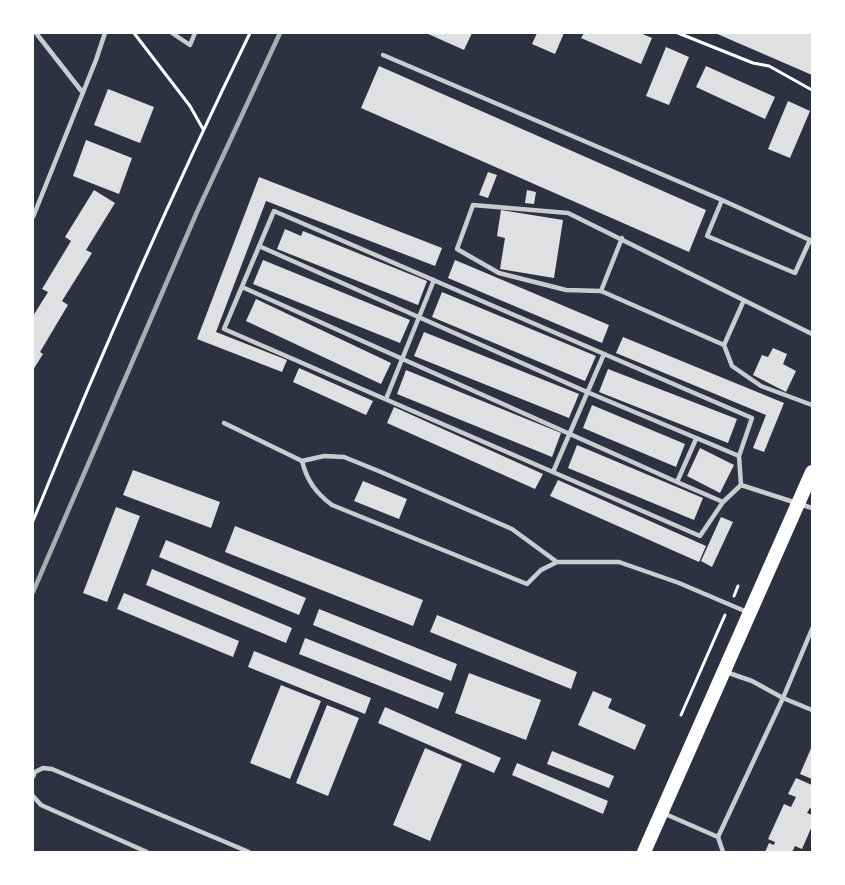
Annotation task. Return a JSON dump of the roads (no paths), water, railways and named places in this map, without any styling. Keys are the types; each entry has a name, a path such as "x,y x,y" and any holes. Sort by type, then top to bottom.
{"main road":[{"path":"644,852 812,472"}],"lane":[{"path":"36,33 83,93"},
{"path":"33,217 105,33"},
{"path":"172,33 190,45 195,33"},
{"path":"383,55 722,200 811,240 795,273 707,236 722,200"},
{"path":"724,345 601,291 566,290 500,273 457,249 473,205 568,213 812,334"},
{"path":"274,211 752,418 739,456 741,485 723,502 700,536 224,329 274,211"},
{"path":"601,291 622,238"},
{"path":"259,246 587,392 739,456"},
{"path":"386,399 434,280"},
{"path":"242,287 723,502"},
{"path":"744,300 724,345 732,366 761,386 812,405"},
{"path":"553,472 604,354"},
{"path":"224,423 302,461 324,456 344,457 381,472 512,529 557,562"},
{"path":"676,482 696,439"},
{"path":"302,461 305,475 317,493 332,505 526,584 541,570 557,562 619,562 679,583 749,613"},
{"path":"741,485 812,508"},
{"path":"723,852 718,837 783,698 812,629"},
{"path":"723,672 752,681 783,698 812,710"},
{"path":"33,777 35,772 43,768 52,769 249,852"},
{"path":"33,796 41,805 147,852"},
{"path":"662,812 718,837"}],"railway":[{"path":"33,592 197,212 280,33"}]}
